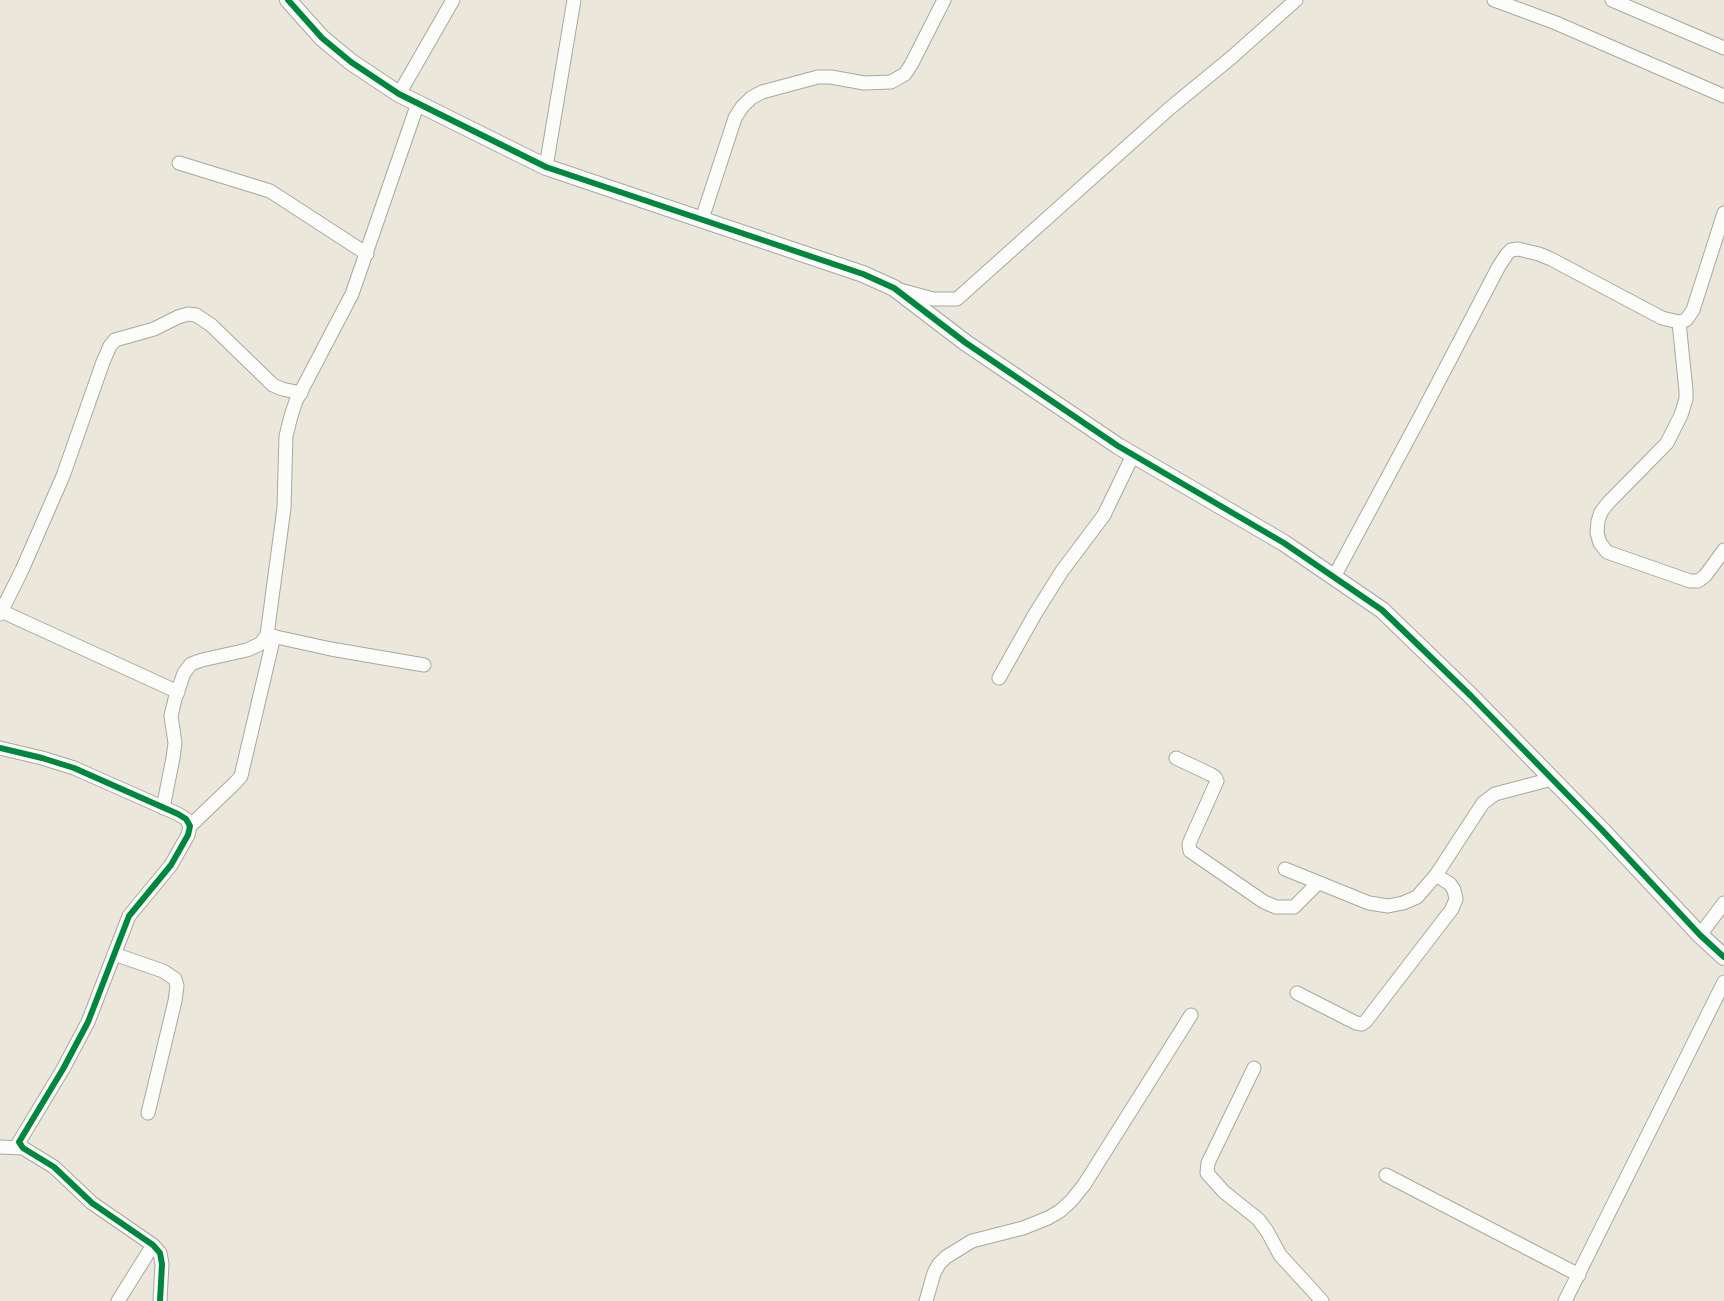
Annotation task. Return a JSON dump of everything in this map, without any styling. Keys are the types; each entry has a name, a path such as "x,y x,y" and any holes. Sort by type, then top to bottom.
{"street":[{"path":"288,0 322,38 351,62 399,94 546,167 863,274 894,288 933,299 957,299 1165,113 1232,57 1296,0"},
{"path":"399,94 453,0"},
{"path":"546,167 574,0"},
{"path":"702,219 735,118 742,107 751,98 762,92 818,77 831,77 864,83 891,82 905,74 911,65 944,0"},
{"path":"1494,0 1556,23 1724,96"},
{"path":"1612,0 1724,48"},
{"path":"160,1301 162,1264 160,1253 153,1245 92,1203 54,1166 23,1148 19,1142 63,1069 88,1022 129,916 172,865 188,835 190,826 241,776 271,636 284,508 286,436 291,416 301,393 352,294 418,103"},
{"path":"179,163 270,190 367,254"},
{"path":"1334,577 1499,266 1511,250 1527,250 1551,259 1662,318 1679,322 1686,320 1693,310 1724,214"},
{"path":"894,288 938,320 966,343 1133,455 1284,543 1382,610 1471,696 1700,935 1724,957"},
{"path":"178,692 1,612 22,570 63,476 103,362 110,346 115,340 154,329 178,317 188,314 196,315 211,325 273,385 282,390 301,393"},
{"path":"1679,322 1686,391 1686,399 1681,415 1667,443 1617,493 1601,512 1598,521 1597,533 1600,543 1607,552 1690,581 1698,580 1705,576 1724,550"},
{"path":"999,678 1034,614 1062,571 1104,515 1133,455"},
{"path":"163,808 174,758 171,716 184,673 191,664 202,660 247,650 260,644 271,636 331,649 424,665"},
{"path":"0,748 42,758 74,768 178,814 186,819 190,826"},
{"path":"1176,758 1210,774 1215,777 1217,781 1189,844 1190,850 1264,902 1276,907 1294,907 1318,883"},
{"path":"1285,869 1368,903 1388,906 1403,903 1417,897 1436,875 1483,803 1494,794 1552,779"},
{"path":"1297,993 1356,1023 1362,1024 1366,1021 1452,909 1456,899 1454,890 1450,884 1436,875"},
{"path":"1700,935 1724,903"},
{"path":"114,954 163,971 175,979 177,986 175,1001 148,1113"},
{"path":"1565,1301 1724,982"},
{"path":"926,1301 934,1273 939,1264 946,1257 972,1241 1023,1228 1048,1218 1060,1211 1071,1201 1088,1178 1191,1015"},
{"path":"1254,1068 1208,1163 1208,1174 1224,1192 1258,1219 1267,1231 1280,1255 1322,1301"},
{"path":"0,1147 23,1148"},
{"path":"1386,1174 1578,1274"},
{"path":"118,1301 153,1245"}],"cycle path":[{"path":"288,0 322,38 351,62 399,94 546,167 863,274 894,288 966,343 1118,446 1284,543 1382,610 1471,696 1602,830 1700,935 1724,957"},
{"path":"0,748 42,758 74,768 178,814 186,819 190,826 188,835 171,865 129,916 88,1022 63,1069 19,1142 23,1148 54,1167 92,1203 153,1245 160,1253 162,1264 160,1301"}]}
